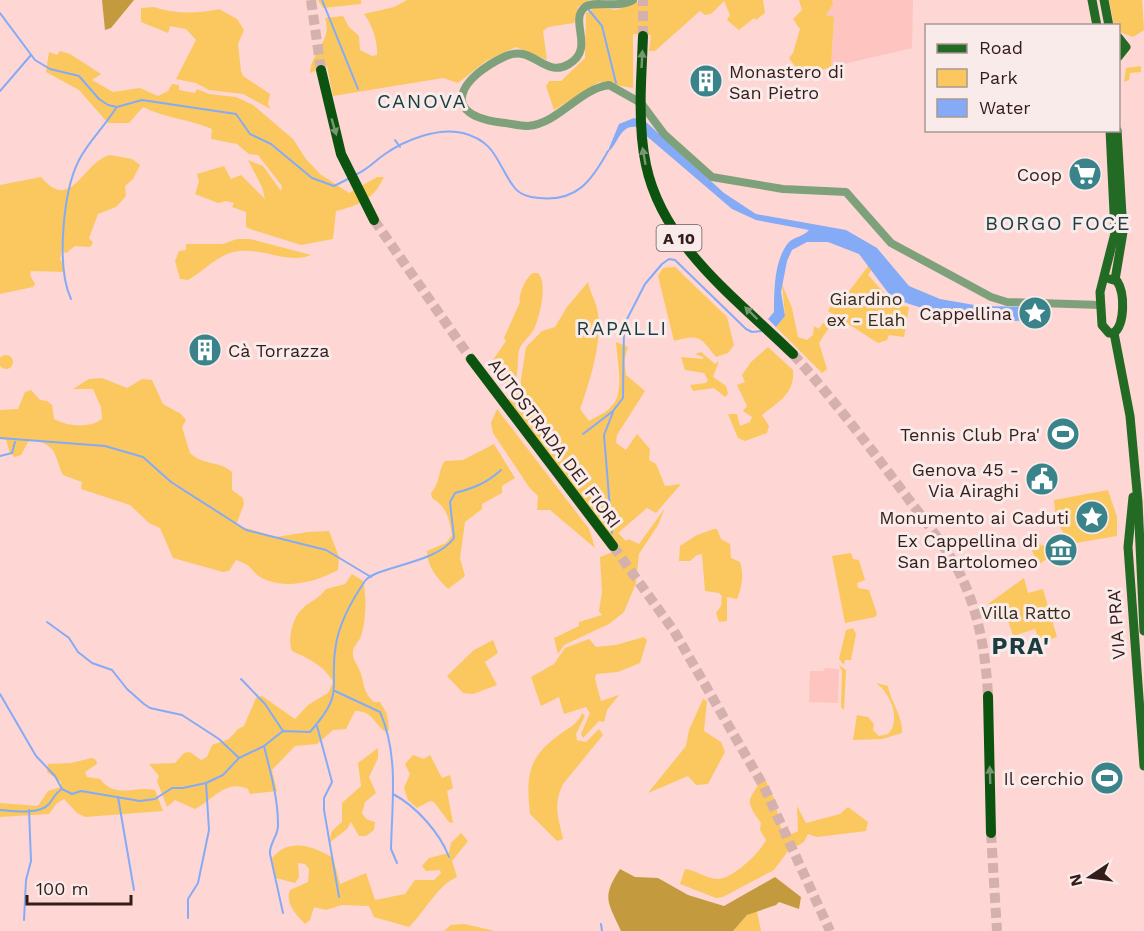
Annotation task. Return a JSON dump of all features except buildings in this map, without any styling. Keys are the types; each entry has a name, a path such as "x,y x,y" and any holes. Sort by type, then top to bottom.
{"highway":[{"name":"A 10","path":"643,36 640,128 646,166 657,199 667,220 692,255 793,354"},
{"path":"321,70 341,154 374,220"},
{"name":"AUTOSTRADA DEI FIORI","path":"471,359 613,546"},
{"path":"988,696 991,833"}],"main road":[{"path":"1092,0 1097,24"},
{"path":"1104,0 1109,24"},
{"path":"1120,38 1126,47 1120,56"},
{"path":"1110,132 1115,233 1100,283 1102,325 1109,333 1114,333 1120,328 1122,318 1120,289 1115,280 1123,232 1117,132"},
{"path":"1103,277 1115,280"},
{"name":"VIA PRA'","path":"1114,333 1130,416 1136,480 1144,631"},
{"name":"VIA PRA'","path":"1136,480 1128,537 1144,766"}],"street":[{"path":"633,0 625,5 591,4 582,10 579,19 583,45 579,56 568,65 556,69 547,67 529,55 519,53 506,56 467,84 462,102 466,112 475,118 528,126 551,117 596,88 609,85 641,103 664,134 712,177 783,189 846,192 891,243 991,297 1007,302 1100,305"},
{"path":"1128,537 1138,535"}],"shaded area":[{"path":"102,0 134,0 111,28 105,30"},
{"path":"832,0 913,0 912,48 831,67 834,17 826,16"},
{"path":"825,668 839,669 838,703 809,702 810,671 824,671"},
{"path":"620,869 635,877 658,878 688,895 724,906 775,877 801,897 799,909 779,902 747,915 733,931 621,931 608,900 610,887"}],"green space":[{"path":"318,0 361,0 361,4 323,8"},
{"path":"407,0 590,0 578,7 574,23 548,27 543,31 547,60 516,47 486,61 458,83 443,78 333,96 327,66 310,73 326,33 325,18 343,16 349,27 359,36 360,50 372,56 377,55 374,33 364,14 394,7"},
{"path":"642,0 763,0 765,13 756,20 754,18 739,30 727,20 730,15 724,1 711,14 705,15 700,11 655,51 649,51 651,35 633,34 633,88 599,82 554,110 546,86 549,81 561,81 585,58 586,13 596,7 616,10"},
{"path":"799,0 832,0 833,4 826,15 834,17 831,67 802,76 789,58 793,53 800,29 793,19 802,10"},
{"path":"1109,0 1142,0 1144,30 1133,37 1120,32 1120,24 1114,24"},
{"path":"154,7 186,12 219,9 237,19 244,30 238,44 241,71 243,76 270,94 268,104 271,109 243,94 209,90 196,83 176,79 196,40 186,29 170,26 168,33 141,22 141,8"},
{"path":"60,51 70,54 101,74 92,80 113,92 140,88 158,96 168,91 172,84 179,85 179,90 195,93 197,89 209,94 236,97 253,105 293,139 306,159 320,174 349,193 377,177 384,177 380,185 365,200 336,211 333,239 301,245 253,230 246,227 246,212 232,207 234,203 226,201 218,203 195,194 199,182 197,174 224,166 231,179 241,175 265,199 262,187 248,160 263,166 281,191 282,186 258,155 249,154 237,144 211,139 212,129 143,107 129,123 108,123 79,90 46,72 49,52 57,55"},
{"path":"1141,66 1141,72 1130,73 1129,80 1124,82 1126,68"},
{"path":"110,155 132,159 140,165 133,179 125,186 126,196 116,207 98,214 89,238 93,243 90,247 75,246 66,253 62,251 60,259 64,272 31,271 30,275 35,284 33,287 0,294 0,185 41,177 52,187 61,190 69,188 100,159"},
{"path":"237,239 250,239 311,255 294,258 250,251 233,252 219,258 188,280 180,279 175,261 179,251 186,250 186,244 223,244"},
{"name":"Giardino ex - Elah","path":"869,265 872,269 868,275 894,304 909,307 904,337 889,335 887,340 878,343 828,311 832,304 837,307"},
{"path":"675,267 727,317 734,345 728,353 716,357 699,339 674,341 658,276 663,268"},
{"path":"533,273 538,273 541,278 543,291 541,307 534,330 519,350 517,375 510,390 495,371 493,360 506,341 504,338 520,302 523,286"},
{"path":"588,282 599,325 597,349 580,409 589,421 614,404 618,394 619,379 616,342 628,347 624,360 626,375 645,391 617,435 616,443 626,450 637,434 650,449 649,460 656,464 665,486 681,484 656,513 647,508 618,533 626,541 628,539 639,544 665,508 658,525 639,554 636,583 624,612 609,624 564,645 558,654 554,638 579,626 579,622 602,615 599,611 602,592 600,557 618,550 619,547 508,400 519,393 526,347 542,331 555,327 567,307"},
{"path":"782,284 792,308 798,337 807,340 813,335 814,326 819,329 823,323 830,326 819,343 827,369 822,373 776,327 785,316"},
{"path":"768,347 793,370 793,378 784,397 762,415 769,426 767,433 745,441 738,438 728,414 737,414 740,426 750,422 752,417 743,411 747,406 737,385 745,382 742,375 751,362"},
{"path":"701,352 715,364 719,361 713,377 726,386 728,394 725,397 714,388 693,391 690,385 706,383 708,380 704,373 685,370 681,357 703,359 695,354"},
{"path":"6,355 11,357 13,362 11,367 6,369 1,367 -1,362 1,357"},
{"path":"102,378 127,388 142,379 152,380 163,404 181,414 186,420 182,427 190,453 200,460 222,466 232,472 232,490 243,498 244,504 236,525 276,537 329,531 339,557 338,570 310,581 280,584 262,578 250,567 236,560 229,571 223,572 173,558 160,528 149,523 130,505 81,489 82,482 63,475 48,445 34,440 28,442 21,455 15,457 10,453 6,440 0,439 0,410 18,409 25,392 31,390 40,400 52,405 54,419 78,425 97,422 102,419 101,407 93,389 73,389 89,379"},
{"path":"497,409 589,529 595,548 550,510 537,510 538,496 529,487 493,433 491,423"},
{"name":"Tennis Club Pra'","path":"1077,425 1078,439 1049,443 1047,429"},
{"path":"494,444 515,478 502,486 502,493 482,504 482,509 465,522 460,558 465,576 448,589 429,563 427,551 446,543 452,535 446,514 441,505 432,498 431,493 445,461 463,460"},
{"path":"1108,490 1117,517 1117,536 1070,544 1056,520 1054,500"},
{"path":"717,529 721,539 730,544 731,558 740,562 742,572 737,599 727,597 727,621 719,622 716,613 721,606 722,596 719,593 705,591 702,554 690,561 679,561 680,546 697,535"},
{"path":"1036,532 1041,546 1044,545 1048,558 1038,565 1026,536"},
{"path":"851,553 853,559 859,560 865,580 857,583 858,588 869,590 877,614 875,617 845,623 832,556"},
{"path":"352,574 363,581 365,601 363,630 354,648 353,657 367,694 374,702 380,702 387,714 389,730 386,732 382,729 369,715 355,711 346,729 333,730 317,744 295,746 272,770 277,791 250,794 248,789 233,787 220,792 195,809 175,800 167,807 157,781 159,776 149,764 175,763 184,753 190,752 201,760 207,757 212,745 229,739 244,726 256,698 262,696 295,719 308,705 328,693 333,682 316,663 292,651 291,634 294,621 304,607 326,589 345,584"},
{"name":"Villa Ratto","path":"1024,578 1028,593 1043,589 1057,637 1040,643 1035,629 1013,636 1007,617 997,622 988,604"},
{"path":"853,628 856,634 851,660 845,660 844,665 839,659 846,630"},
{"path":"644,637 647,640 640,663 618,672 596,674 595,679 601,701 619,695 607,710 604,722 599,721 583,738 581,734 590,713 586,707 564,714 559,697 541,706 531,677 554,664 565,648 589,639 596,647 616,645"},
{"path":"493,640 498,653 485,662 497,685 473,694 463,693 447,676 474,650"},
{"path":"839,665 846,670 844,710 841,707 842,671"},
{"path":"876,683 888,686 901,721 902,733 882,739 853,740 857,715 868,717 874,724 873,730 879,736 888,734 892,728 894,715 890,700"},
{"path":"703,699 707,701 704,731 721,742 725,752 708,784 696,785 688,776 648,793 686,746 689,730"},
{"path":"582,713 585,716 576,734 577,740 586,742 599,729 603,735 563,784 557,805 563,839 557,841 530,814 529,778 542,750 574,724"},
{"path":"378,748 378,758 369,777 376,793 365,802 362,813 366,819 375,822 374,830 366,836 359,836 351,822 347,829 329,843 332,831 342,822 342,803 361,786 358,763"},
{"path":"413,755 424,759 430,755 442,778 450,775 453,788 447,791 453,823 449,822 434,802 430,801 417,808 408,800 404,788 410,774 405,764"},
{"path":"92,758 97,764 85,772 87,777 100,779 113,789 155,790 163,811 85,817 77,813 64,799 57,803 49,814 0,817 0,803 38,806 48,791 61,787 61,782 47,772 48,764 71,763"},
{"path":"763,775 775,801 783,838 798,831 797,806 806,823 840,814 848,807 868,822 866,831 817,837 808,834 804,842 788,851 774,870 723,897 716,898 680,884 685,869 714,879 731,875 752,858 763,845 766,840 760,830 761,823 751,808 750,799"},
{"path":"461,833 468,841 452,861 457,877 443,886 409,927 374,917 369,906 342,905 326,910 314,907 310,920 305,924 292,908 289,895 290,890 308,882 309,869 305,864 298,863 299,877 295,883 276,878 272,858 286,847 302,846 318,850 333,858 340,884 366,873 375,900 405,894 415,880 434,880 441,873 440,870 426,871 422,866 429,858 449,853 451,843"},
{"path":"757,911 761,931 733,931 747,915"},
{"path":"464,924 495,931 444,931 451,925"}],"water":[{"path":"634,118 646,122 724,193 756,214 846,230 877,248 909,286 940,299 980,306 1029,307 1028,321 962,316 930,310 898,300 889,294 859,254 828,242 807,242 792,250 787,261 781,292 785,316 776,327 768,319 774,312 776,276 780,257 789,242 809,230 756,220 732,209 636,127 626,129 607,153 619,124"}],"waterway":[{"path":"322,0 358,89"},
{"path":"588,9 602,26 616,83"},
{"path":"0,13 35,60 50,69 79,76 99,99 108,105 117,107 142,100 236,114 250,134 271,144 312,178 334,186 350,178"},
{"path":"0,91 31,55"},
{"path":"71,299 66,285 63,249 65,209 69,190 73,174 83,153 116,108"},
{"path":"355,175 393,149 422,136 443,132 463,133 483,142 489,148 519,192 532,197 563,197 581,188 588,181 608,151"},
{"path":"395,140 400,147"},
{"path":"583,434 613,411 623,398 624,325 645,284 669,259 675,260 746,329 752,332 762,331"},
{"path":"612,533 604,435 613,412"},
{"path":"0,438 105,446 143,457 171,482 246,530 326,550 371,577"},
{"path":"0,456 12,453 15,442"},
{"path":"0,810 26,812 39,810 49,804 62,789 72,794 81,791 140,801 155,799 172,788 206,783 223,775 239,758 264,746 283,731 310,732 329,707 334,689 334,659 340,627 365,581 371,576 434,554 445,547 454,538 450,502 455,493 480,485 501,470"},
{"path":"47,622 69,638 78,652 92,663 112,670 127,689 144,704 150,708 182,715 219,739 239,758"},
{"path":"241,679 265,704 283,731"},
{"path":"335,691 380,712 386,728 393,779 391,849 397,863"},
{"path":"0,694 36,756 55,776 62,789"},
{"path":"317,726 332,782 324,798 324,810 339,897"},
{"path":"264,746 277,804 278,828 270,854 283,913"},
{"path":"188,918 188,899 198,883 209,830 206,783"},
{"path":"393,794 402,799 426,821 440,839 449,857"},
{"path":"118,797 134,890"},
{"path":"24,920 26,880 31,861 29,810"},
{"path":"601,924 602,931"}],"tunnel":[{"path":"311,0 321,70"},
{"path":"643,0 643,36"},
{"path":"374,220 471,359"},
{"path":"793,354 864,440 949,554 961,576 977,619 988,696"},
{"path":"613,546 674,631 764,787 830,931"},
{"path":"991,833 997,931"}],"place":[{"name":"Monastero di San Pietro","path":"706,81"},
{"name":"Coop","path":"1085,174"},
{"name":"Cappellina","path":"1035,313"},
{"name":"Cà Torrazza","path":"205,350"},
{"name":"Tennis Club Pra'","path":"1063,434"},
{"name":"Genova 45 - Via Airaghi","path":"1042,479"},
{"name":"Monumento ai Caduti","path":"1092,517"},
{"name":"Ex Cappellina di San Bartolomeo","path":"1061,550"},
{"name":"Il cerchio","path":"1107,778"}],"district":[{"name":"CANOVA","path":"422,101"},
{"name":"BORGO FOCE","path":"1058,223"},
{"name":"RAPALLI","path":"622,328"},
{"name":"PRA'","path":"1021,646"}]}
